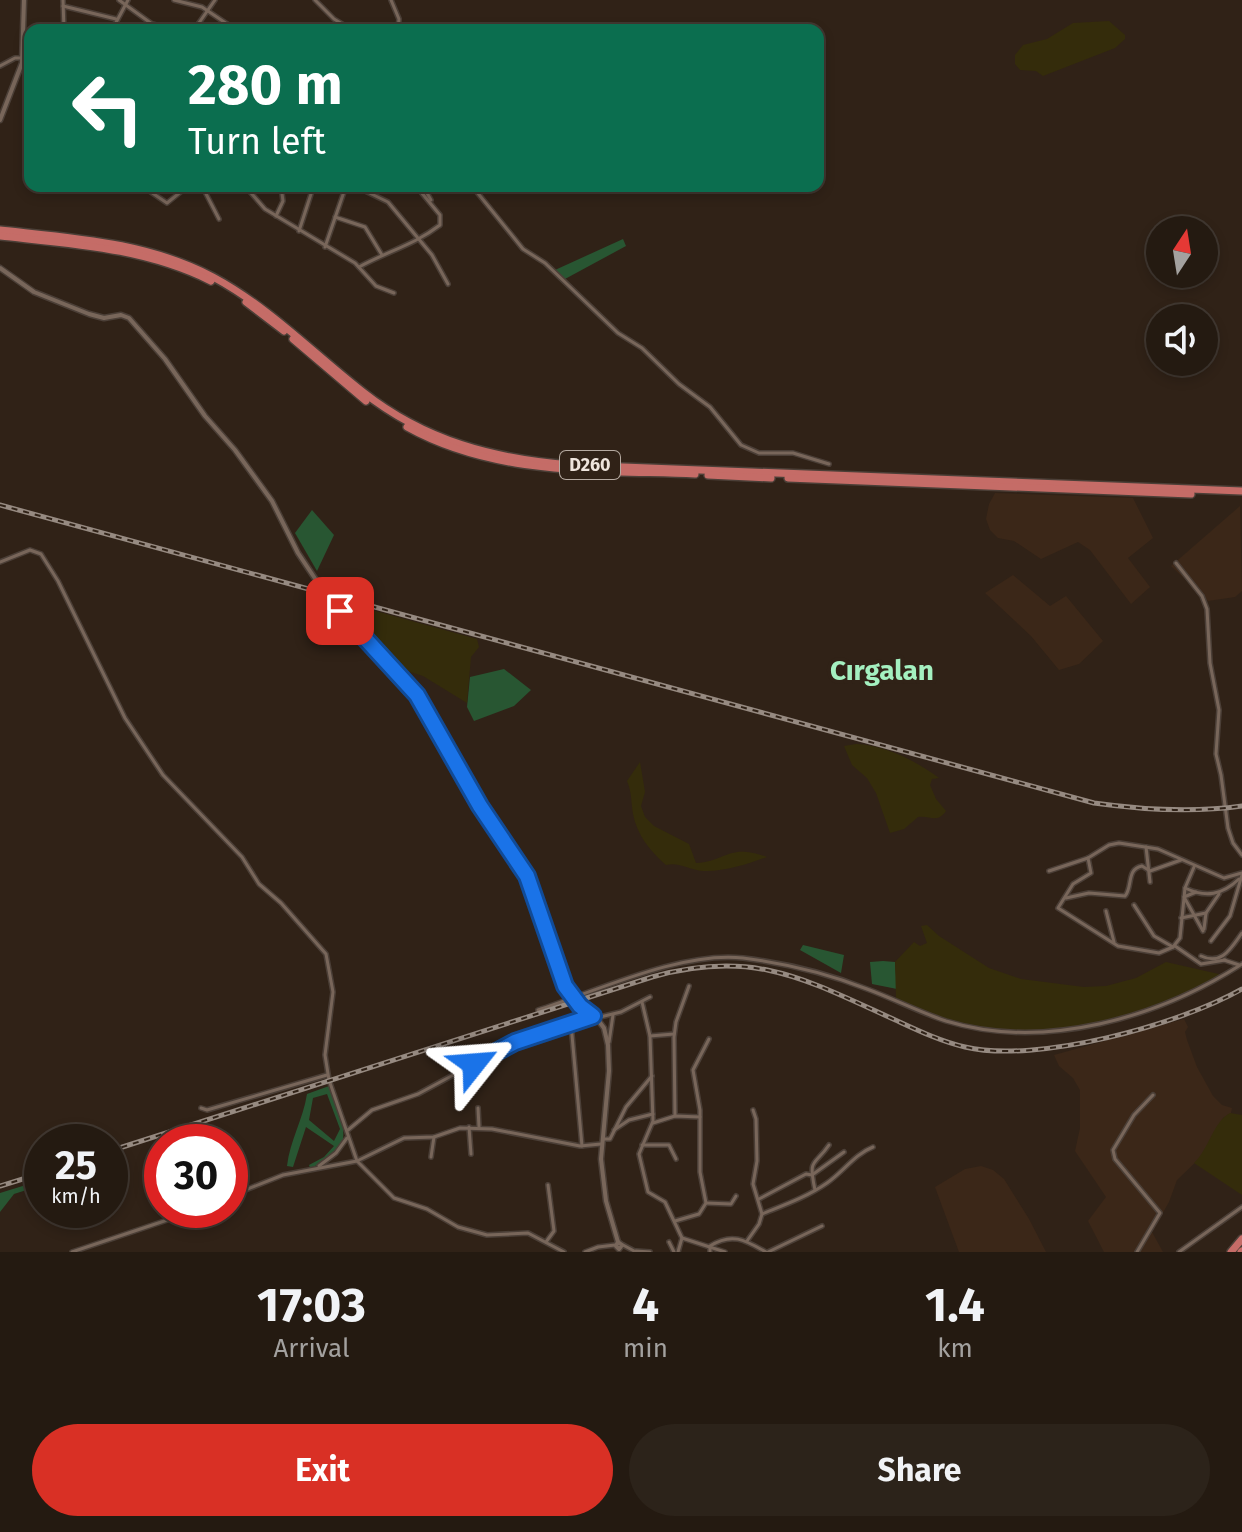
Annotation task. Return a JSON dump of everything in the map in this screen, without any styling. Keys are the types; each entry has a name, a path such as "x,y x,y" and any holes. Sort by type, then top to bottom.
{"highway":[{"name":"D260","path":"0,233 131,252 195,273 249,304 351,389 393,419 439,443 496,461 576,470 1242,493"},
{"path":"1231,1252 1242,1239"}],"street":[{"path":"0,120 23,56 24,0"},
{"path":"119,0 126,2 152,24"},
{"path":"174,0 208,11 227,24"},
{"path":"198,24 215,0"},
{"path":"315,0 342,24"},
{"path":"391,0 399,24"},
{"path":"114,24 126,2"},
{"path":"64,24 63,3 116,19"},
{"path":"0,66 23,56"},
{"path":"151,192 167,203 181,192"},
{"path":"205,192 219,219"},
{"path":"250,192 258,203 276,216 359,267 374,285 394,293"},
{"path":"276,216 283,201 282,192"},
{"path":"299,231 311,192"},
{"path":"325,247 344,192"},
{"path":"367,192 388,202 436,260 448,284"},
{"path":"359,267 420,240 441,222 440,215 421,192"},
{"path":"426,192 431,204"},
{"path":"477,192 526,252 545,263 618,333 642,348 679,384 710,407 741,445 759,453 793,453 829,464"},
{"path":"335,217 365,227 382,255"},
{"path":"0,268 34,292 69,306 100,317 121,315 129,318 165,358 210,423 235,450 272,501 298,553 316,580"},
{"path":"0,562 28,550 42,555 58,581 125,718 163,775 244,859 259,884 325,951 333,988 325,1055 328,1075 357,1161 391,1196 427,1209 458,1227 486,1235 528,1233 564,1252"},
{"path":"1176,563 1202,596 1207,609 1210,663 1220,715 1216,754 1228,828 1232,841 1242,855"},
{"path":"332,600 414,691 480,806 518,860 533,889 565,986 603,1026 608,1045"},
{"path":"1049,871 1088,858 1114,843 1158,849 1226,879 1241,876"},
{"path":"1146,847 1150,882"},
{"path":"1088,858 1091,873 1073,884 1058,908 1114,944 1155,953 1174,947 1182,934 1185,888 1194,867"},
{"path":"1066,898 1089,893 1125,896 1134,870 1141,866 1150,871 1181,860"},
{"path":"1184,897 1203,931 1206,913 1220,893 1241,876"},
{"path":"1211,941 1230,916 1241,876"},
{"path":"1185,888 1196,892 1220,893"},
{"path":"1184,897 1196,892"},
{"path":"1134,905 1154,936 1199,963 1223,959 1242,933"},
{"path":"1106,911 1114,944"},
{"path":"1181,918 1206,913"},
{"path":"1201,956 1241,965"},
{"path":"538,1010 675,965 741,958 845,981 931,1015 971,1027 996,1031 1060,1030 1147,1010 1200,988 1241,965"},
{"path":"675,1116 674,1034 689,986"},
{"path":"316,1168 336,1153 357,1121 372,1110 418,1094 507,1046 594,1017 613,1015 650,997"},
{"path":"642,1002 650,1036 653,1123 642,1145 640,1164 648,1192 664,1200 682,1238 676,1252"},
{"path":"613,1015 601,1142 605,1196 619,1247"},
{"path":"571,1024 582,1146"},
{"path":"650,1036 674,1034"},
{"path":"675,1221 699,1214 706,1203 700,1172 700,1117 693,1070 709,1039"},
{"path":"201,1108 207,1110 328,1075"},
{"path":"248,1189 276,1177 357,1161 404,1138 434,1137 469,1127 582,1146 601,1142 610,1139 626,1107 652,1076"},
{"path":"1137,1252 1160,1213 1115,1159 1113,1150 1134,1115 1153,1095"},
{"path":"478,1108 479,1127"},
{"path":"747,1241 762,1214 753,1184 757,1161 753,1110"},
{"path":"614,1130 627,1121 653,1114"},
{"path":"653,1123 675,1116 700,1117"},
{"path":"469,1127 471,1154"},
{"path":"431,1157 434,1137"},
{"path":"642,1145 669,1145 676,1159"},
{"path":"815,1191 812,1175 814,1161 829,1145"},
{"path":"762,1214 815,1191 862,1152 873,1147"},
{"path":"759,1199 806,1174 812,1175 844,1152"},
{"path":"546,1242 554,1231 548,1185"},
{"path":"706,1203 731,1204 736,1196"},
{"path":"1179,1252 1242,1207"},
{"path":"710,1246 725,1238 747,1241 767,1252 822,1226"},
{"path":"72,1252 144,1228"},
{"path":"682,1238 725,1252"},
{"path":"669,1242 676,1252"},
{"path":"710,1246 710,1252"},
{"path":"585,1252 598,1247 650,1252"}],"shaded area":[{"path":"995,493 1133,498 1153,538 1128,558 1150,587 1131,604 1090,550 1078,542 1041,559 1014,541 998,538 990,530 986,519"},
{"path":"1240,506 1242,591 1235,597 1208,601 1171,566"},
{"path":"1013,575 1050,606 1066,596 1103,641 1079,664 1059,670 1031,636 985,593"},
{"path":"1184,1019 1188,1027 1185,1032 1187,1040 1197,1067 1213,1096 1222,1105 1232,1108 1231,1113 1223,1118 1202,1156 1177,1180 1152,1232 1163,1252 1104,1252 1088,1221 1106,1197 1075,1151 1080,1128 1080,1090 1073,1078 1059,1066 1054,1055"},
{"path":"981,1166 993,1170 1004,1179 1046,1252 959,1252 935,1187 965,1169"}],"green space":[{"path":"623,239 626,246 565,279 555,270"},
{"path":"312,510 334,535 317,571 295,533"},
{"path":"504,669 531,690 514,706 474,721 467,707 470,677"},
{"path":"803,945 844,955 841,973 800,950"},
{"path":"870,962 895,962 897,989 872,984"},
{"path":"329,1086 342,1124 342,1144 326,1161 310,1168 309,1165 324,1157 334,1146 306,1127 293,1167 287,1166 303,1113 307,1094","holes":["327,1094 340,1129 334,1141 309,1120 313,1098"]},
{"path":"24,1186 24,1191 14,1194 0,1212 0,1193"}],"sand":[{"path":"1109,21 1125,35 1125,39 1115,48 1043,76 1036,71 1020,70 1015,64 1015,55 1023,45 1047,39 1073,23"},
{"path":"339,601 477,639 479,647 471,657 467,703 423,676 389,661 361,632"},
{"path":"844,746 878,747 900,755 939,778 932,779 930,785 946,811 943,815 936,818 918,817 904,829 890,833 876,793 867,778 852,765"},
{"path":"640,762 645,792 641,806 645,817 654,826 689,844 696,863 736,852 767,857 711,871 666,865 645,842 635,822 627,781"},
{"path":"927,925 989,968 1021,979 1084,987 1106,986 1136,978 1166,962 1223,975 1166,1001 1076,1027 1013,1031 982,1028 949,1020 896,998 895,962 914,942 920,946 927,943 921,926"},
{"path":"1230,1113 1242,1115 1242,1195 1194,1163 1219,1123"}],"tunnel":[{"path":"316,580 332,600"}],"railway":[{"path":"0,505 1094,803 1168,810 1242,806"},
{"path":"128,1145 652,977 687,969 719,966 776,972 831,991 946,1041 995,1051 1067,1046 1106,1038 1182,1016 1242,989"},
{"path":"0,1186 24,1179"}],"district":[{"name":"Cırgalan","path":"882,670"}],"route":[{"path":"340,611 417,695 480,806 527,876 565,986 580,1006 593,1016 515,1042 474,1064"}]}
